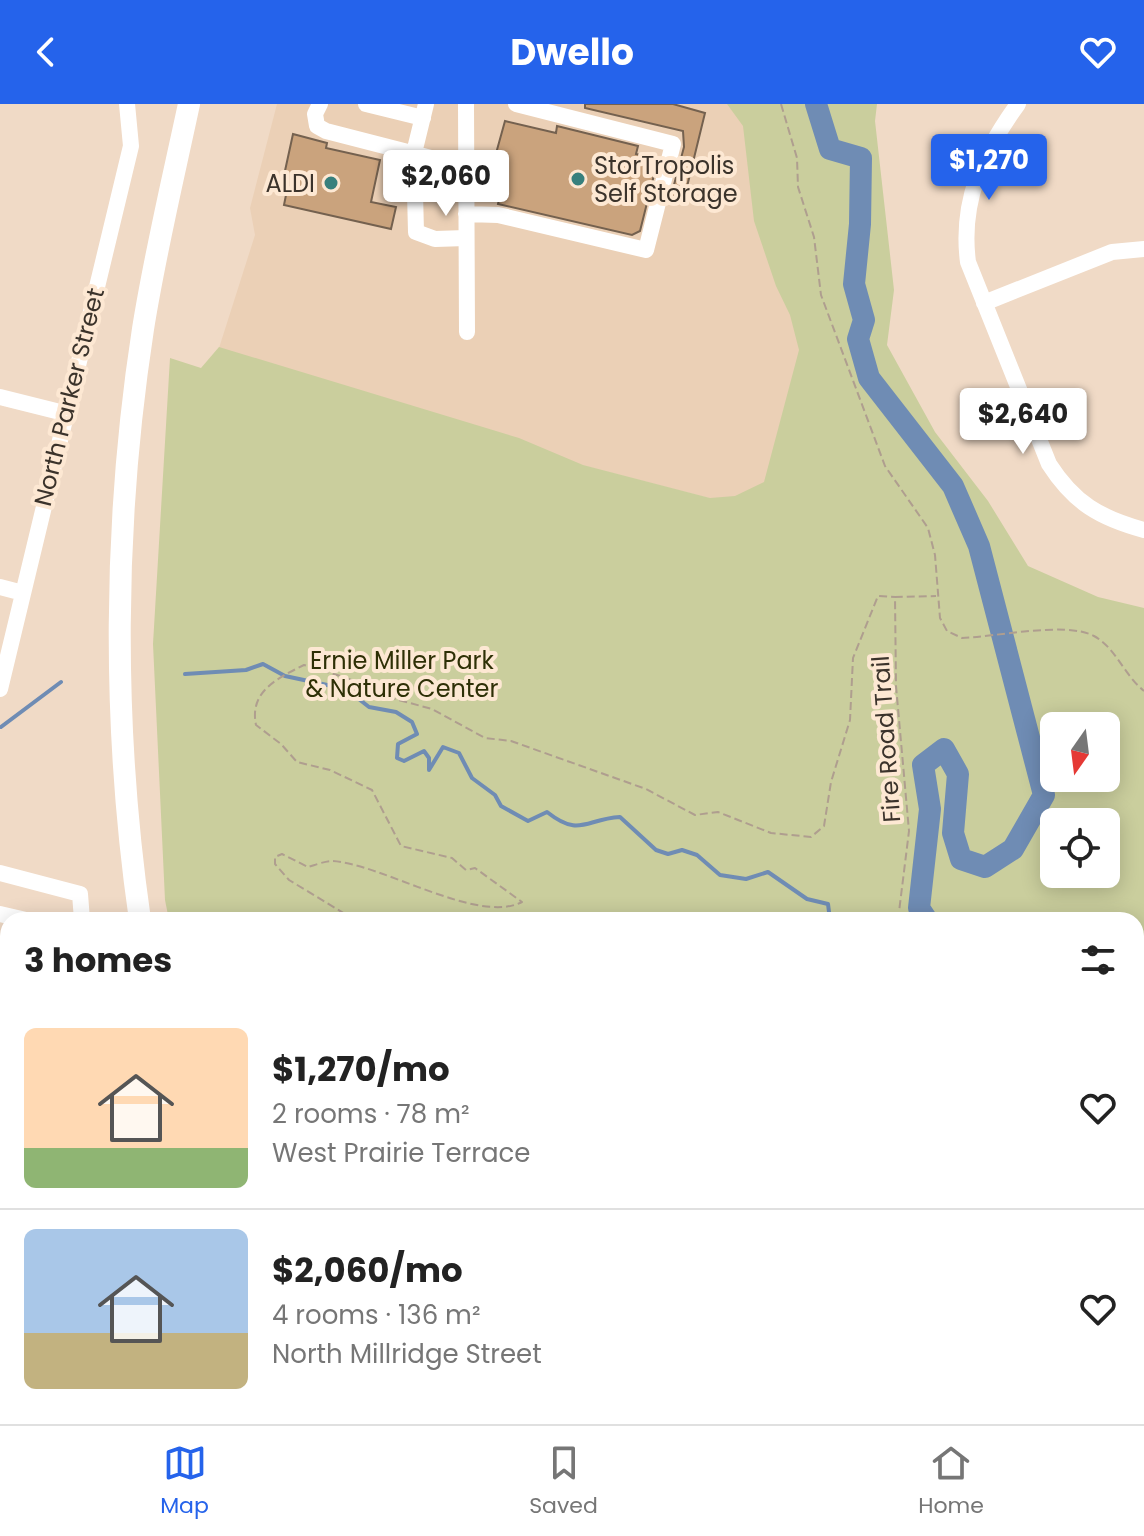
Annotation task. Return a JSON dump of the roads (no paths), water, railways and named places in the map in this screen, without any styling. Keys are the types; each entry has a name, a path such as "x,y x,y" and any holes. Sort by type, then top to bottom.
{"highway":[{"path":"139,912 128,839 121,702 125,526 143,332 189,104"}],"street":[{"name":"North Parker Street","path":"0,689 64,413 131,146 127,104"},
{"path":"320,104 315,114 321,130 431,158 467,159"},
{"path":"366,104 424,111 414,153 416,232 435,239 466,238"},
{"path":"466,104 467,332"},
{"path":"466,214 498,215 646,250 673,144 516,104"},
{"path":"1018,104 986,154 968,208 968,262 1044,453 1062,485 1091,511 1144,530"},
{"path":"984,303 1076,264 1112,252 1144,249"},
{"path":"0,397 64,413"},
{"path":"0,587 23,593"},
{"path":"0,873 80,894 81,912"}],"waterway":[{"path":"816,104 830,149 861,158 860,224 854,284 864,320 858,339 869,378 953,486 979,546 1044,795 1013,849 985,867 961,859 953,833 958,774 944,749 923,765 930,809 919,908 922,912"},
{"path":"185,674 246,670 263,664 285,676 346,689 369,707 396,712 412,722 417,734 398,744 397,758 404,761 424,751 429,758 429,770 443,747 459,753 472,778 495,795 501,806 528,821 547,812 575,826 620,817 656,850 668,854 682,850 697,855 720,875 746,879 768,872 807,899 828,904 829,912"},
{"path":"1,727 61,682"}],"place":[{"name":"StorTropolis Self Storage","path":"578,179"},
{"name":"ALDI","path":"331,183"}],"park label":[{"name":"Ernie Miller Park & Nature Center","path":"402,674"}]}
